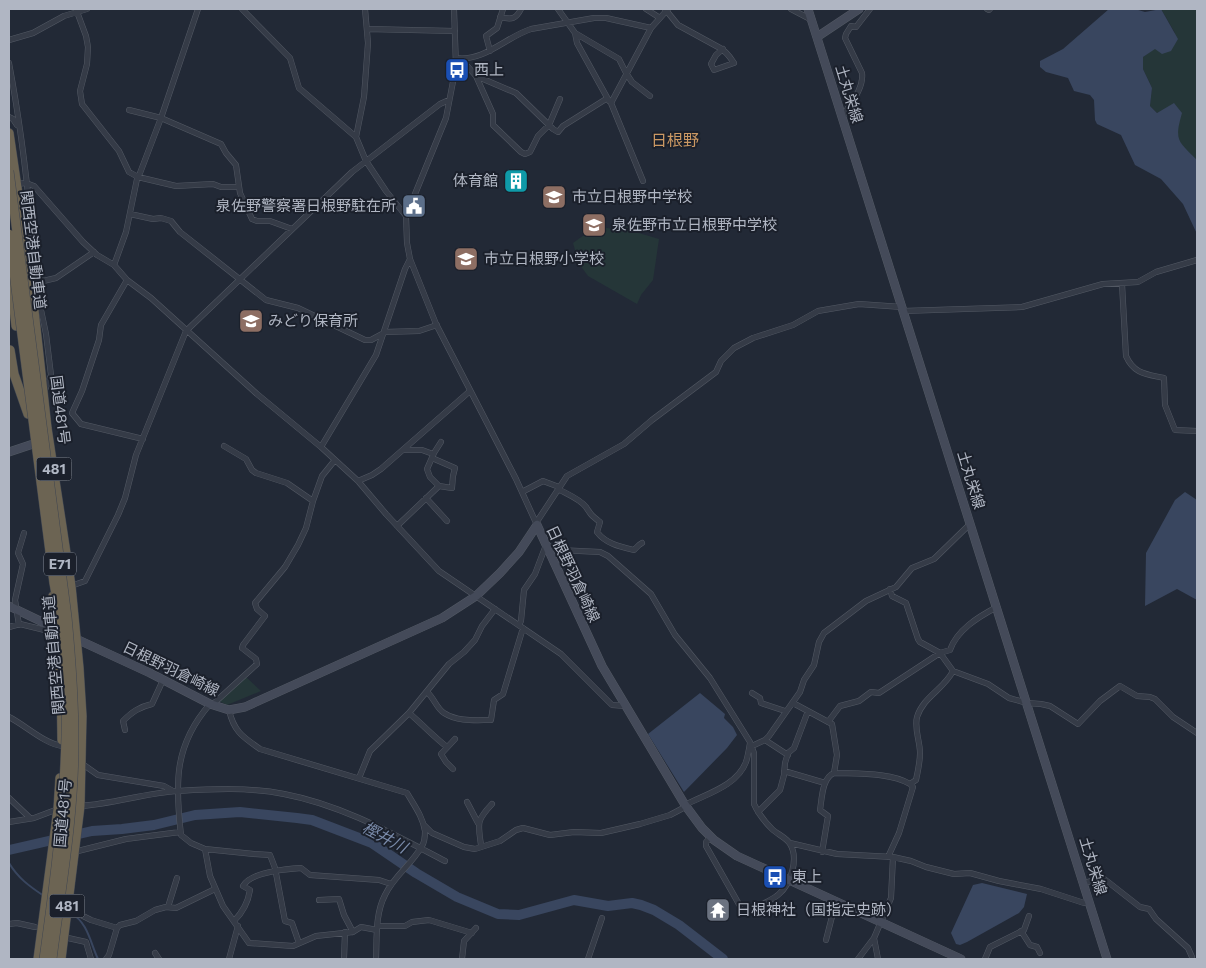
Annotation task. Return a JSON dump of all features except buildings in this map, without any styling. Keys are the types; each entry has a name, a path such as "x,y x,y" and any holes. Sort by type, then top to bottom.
{"highway":[{"name":"国道481号","path":"9,134 12,185 32,276 47,428 71,586 82,716 80,806 61,959"},
{"name":"関西空港自動車道","path":"9,171 67,617 72,674 74,744 71,798 52,959"},
{"name":"関西空港自動車道","path":"9,234 62,635 66,743 65,780 62,821 44,959"},
{"name":"国道481号","path":"9,266 61,676 62,746 58,809 38,959"},
{"name":"481","path":"9,349 14,374 28,414"}],"main road":[{"name":"土丸栄線","path":"808,9 1107,959"},
{"path":"817,37 859,9"},
{"path":"10,454 33,444"},
{"name":"日根野羽倉崎線","path":"13,608 56,631 211,704 229,710 245,707 442,618 476,596 500,573 519,552 536,524"},
{"name":"日根野羽倉崎線","path":"536,524 602,666 686,805 702,828 737,856 960,959"}],"street":[{"path":"9,40 33,33 76,10 87,9"},
{"path":"114,265 130,214 138,177 161,118 198,9"},
{"path":"242,9 290,58 299,88 356,136 366,161 406,216"},
{"path":"356,136 364,97 368,43 364,9"},
{"path":"454,9 458,59 446,118 406,216 410,259 437,325 522,492 536,524"},
{"path":"490,51 486,36 497,28 503,9"},
{"path":"500,17 514,19 521,9"},
{"path":"558,9 575,33 577,43 609,101 643,181"},
{"path":"646,9 660,18"},
{"path":"458,59 476,76 516,93 558,132 563,126 609,101 627,75 640,46 651,28 666,9 678,25 723,49 727,52 734,63 714,70 711,64 716,55 723,49"},
{"path":"791,9 812,20"},
{"path":"842,117 857,94 863,78 845,38 846,34 851,26 856,27 870,9"},
{"path":"76,10 88,47 87,64 80,91 82,104 119,151 129,172 138,177 176,186 213,184 221,187 239,187"},
{"path":"458,59 490,51 523,32 594,18 606,18 651,28"},
{"path":"367,29 455,31"},
{"path":"575,33 620,59 632,82 650,96"},
{"path":"9,63 30,208 32,276"},
{"path":"476,76 493,114 493,124 525,154 530,152 538,136 549,125 560,99"},
{"path":"71,586 85,581 118,515 143,439 186,331 352,172 440,104 449,100"},
{"path":"129,110 161,118 221,144 226,154 236,165 239,187 252,219 270,221 292,229"},
{"path":"9,117 19,127"},
{"path":"12,185 26,183 34,186 83,242 114,265 128,280 151,298 257,394 321,447 358,481 439,571 561,654 612,705 626,706"},
{"path":"22,224 30,208"},
{"path":"130,214 153,219 161,218 170,222 266,300 298,308 365,340 371,340 384,332 419,331 437,325"},
{"path":"9,266 44,281 56,278 94,252"},
{"path":"321,447 376,355 410,259"},
{"path":"536,524 567,476 624,444 652,420 716,372 721,361 734,348 753,338 793,325 818,311 859,304 903,309 1022,307 1103,284 1138,282 1156,272 1197,260"},
{"path":"128,280 101,325 99,340 82,391 72,413 82,424 143,439"},
{"path":"1122,284 1126,356 1130,365 1137,371 1164,378 1165,405 1175,430 1197,431"},
{"path":"358,481 376,472 404,450 436,419 470,391"},
{"path":"404,450 422,450 433,456 455,468 452,476 452,488 438,486 430,477 427,469 433,456 442,442"},
{"path":"224,446 246,459 252,470 256,473 286,483 313,501"},
{"path":"299,943 292,923 285,921 276,870 270,855 205,849 191,843 180,832 175,791 183,751 190,731 197,719 211,704 258,664 256,659 242,648 242,645 266,616 257,609 255,603 285,567 298,545 306,528 322,476 335,460"},
{"path":"522,492 542,481 559,488 586,507 589,514 600,522 597,532 606,540 634,550 638,544 642,543"},
{"path":"397,526 438,486"},
{"path":"426,498 447,521"},
{"path":"751,744 765,740 785,711 793,703 814,665 819,642 824,633 866,601 901,582 912,568 934,559 970,524"},
{"path":"18,625 13,608 23,564 18,553 24,533"},
{"path":"600,552 606,540"},
{"path":"427,692 433,697 443,713 467,720 491,720 494,700 503,694 521,627 524,590 535,574 546,545 559,550 600,552 608,556 651,594 675,634 710,678 751,744 754,753 754,804 772,829 790,844 822,852 890,857 911,861 954,874 970,873 1041,889 1084,903 1090,903"},
{"path":"890,589 892,596 906,603 918,639 940,653 953,671 988,684 1009,698 1050,706 1078,724 1100,701 1120,686 1137,696 1155,699 1173,717 1197,733"},
{"path":"828,722 840,706 858,701 871,692 879,693 940,653 950,650 953,640 966,627 997,607"},
{"path":"359,778 370,751 409,713 450,664 475,640 482,626 495,609"},
{"path":"9,628 18,625 56,631"},
{"path":"910,784 916,780 920,753 917,719 922,707 930,696 948,681 953,671"},
{"path":"125,730 123,721 143,706 152,704 163,680"},
{"path":"752,693 760,698 761,703 785,711"},
{"path":"793,703 832,724 837,755 834,773"},
{"path":"229,710 232,725 244,738 260,749 407,793 419,813 425,832 423,845 391,884 380,908 376,959"},
{"path":"758,812 780,790 785,762 794,748 808,711"},
{"path":"409,713 428,729 430,734 447,747"},
{"path":"9,717 53,745 62,746"},
{"path":"453,769 446,762 442,754 455,739"},
{"path":"765,740 788,755"},
{"path":"422,823 432,833 464,847 475,849 481,845 500,841 516,830 523,828 550,835 574,832 601,833 662,817 727,784 737,777 746,762 751,744"},
{"path":"81,762 98,775 164,786 175,791"},
{"path":"784,771 825,783"},
{"path":"822,852 828,816 820,810 825,783 829,775 834,773 870,774 904,779 913,787 890,857 891,898 874,938 858,959"},
{"path":"80,806 98,805 175,791 258,790 304,799 378,825 445,860"},
{"path":"9,798 30,818"},
{"path":"467,802 478,823 481,845"},
{"path":"478,823 481,816 492,804"},
{"path":"9,822 30,818 58,809"},
{"path":"74,852 126,839 180,832"},
{"path":"711,837 706,842 706,846 740,906"},
{"path":"762,904 779,895 789,880 793,867 790,844"},
{"path":"205,849 210,876 215,889 223,906 249,943 293,946 316,936 353,932 361,927 405,926 412,922 429,920 472,933"},
{"path":"229,959 236,924 249,896 250,890 243,886 246,881 276,870 301,868 310,875 379,880 391,884"},
{"path":"168,907 177,878"},
{"path":"1084,883 1103,878 1140,907 1148,910 1188,948 1192,957"},
{"path":"106,959 117,928 120,925 136,921 155,910 168,907 176,908 215,889"},
{"path":"319,900 339,899 344,915 353,932"},
{"path":"826,940 836,901"},
{"path":"67,908 91,920 117,928"},
{"path":"985,959 990,947 1024,930 1029,916"},
{"path":"588,959 602,918"},
{"path":"9,924 17,923 35,927"},
{"path":"462,959 463,945 476,928"},
{"path":"1021,931 1030,945 1037,947 1040,953"},
{"path":"346,932 344,959 349,959"},
{"path":"68,938 86,942 91,959"},
{"path":"874,938 878,959"},
{"path":"155,953 159,959"}],"shaded area":[{"path":"1161,9 1197,9 1197,160 1179,140 1178,130 1181,113 1174,104 1157,113 1150,106 1152,88 1143,69 1143,57 1175,33"},
{"path":"622,224 632,227 632,231 659,239 653,280 641,295 637,304 588,276 574,257 573,243 584,235 581,231 590,225 613,229 614,226 621,227"},
{"path":"246,677 261,691 227,705 217,700"}],"water":[{"path":"1109,9 1135,9 1145,12 1161,9 1178,39 1171,51 1162,54 1155,49 1143,57 1143,69 1152,88 1150,106 1157,113 1174,103 1182,113 1178,129 1179,140 1197,160 1197,234 1183,204 1161,179 1135,165 1121,135 1097,124 1094,100 1090,95 1074,91 1068,78 1046,72 1040,67 1040,61 1063,49"},
{"path":"1185,492 1197,500 1197,600 1177,589 1145,606 1146,553 1175,500"},
{"path":"700,693 725,714 724,718 733,727 737,735 727,748 684,792 648,734"},
{"path":"982,883 1027,894 1024,907 1019,913 967,942 960,945 956,944 951,933 973,885"}],"waterway":[{"name":"樫井川","path":"9,850 92,831 154,825 195,815 240,812 312,820 372,843 416,873 457,897 498,914 519,915 574,900 608,906 632,903 654,910 679,925 723,959"},
{"path":"9,863 24,881 44,896"},
{"path":"71,913 85,927 98,959"}],"place":[{"name":"西上","path":"457,70"},
{"name":"体育館","path":"516,181"},
{"name":"市立日根野中学校","path":"554,197"},
{"name":"泉佐野警察署日根野駐在所","path":"414,206"},
{"name":"泉佐野市立日根野中学校","path":"594,225"},
{"name":"市立日根野小学校","path":"466,259"},
{"name":"みどり保育所","path":"251,321"},
{"name":"東上","path":"775,877"},
{"name":"日根神社（国指定史跡）","path":"718,910"}],"district":[{"name":"日根野","path":"675,140"}]}
